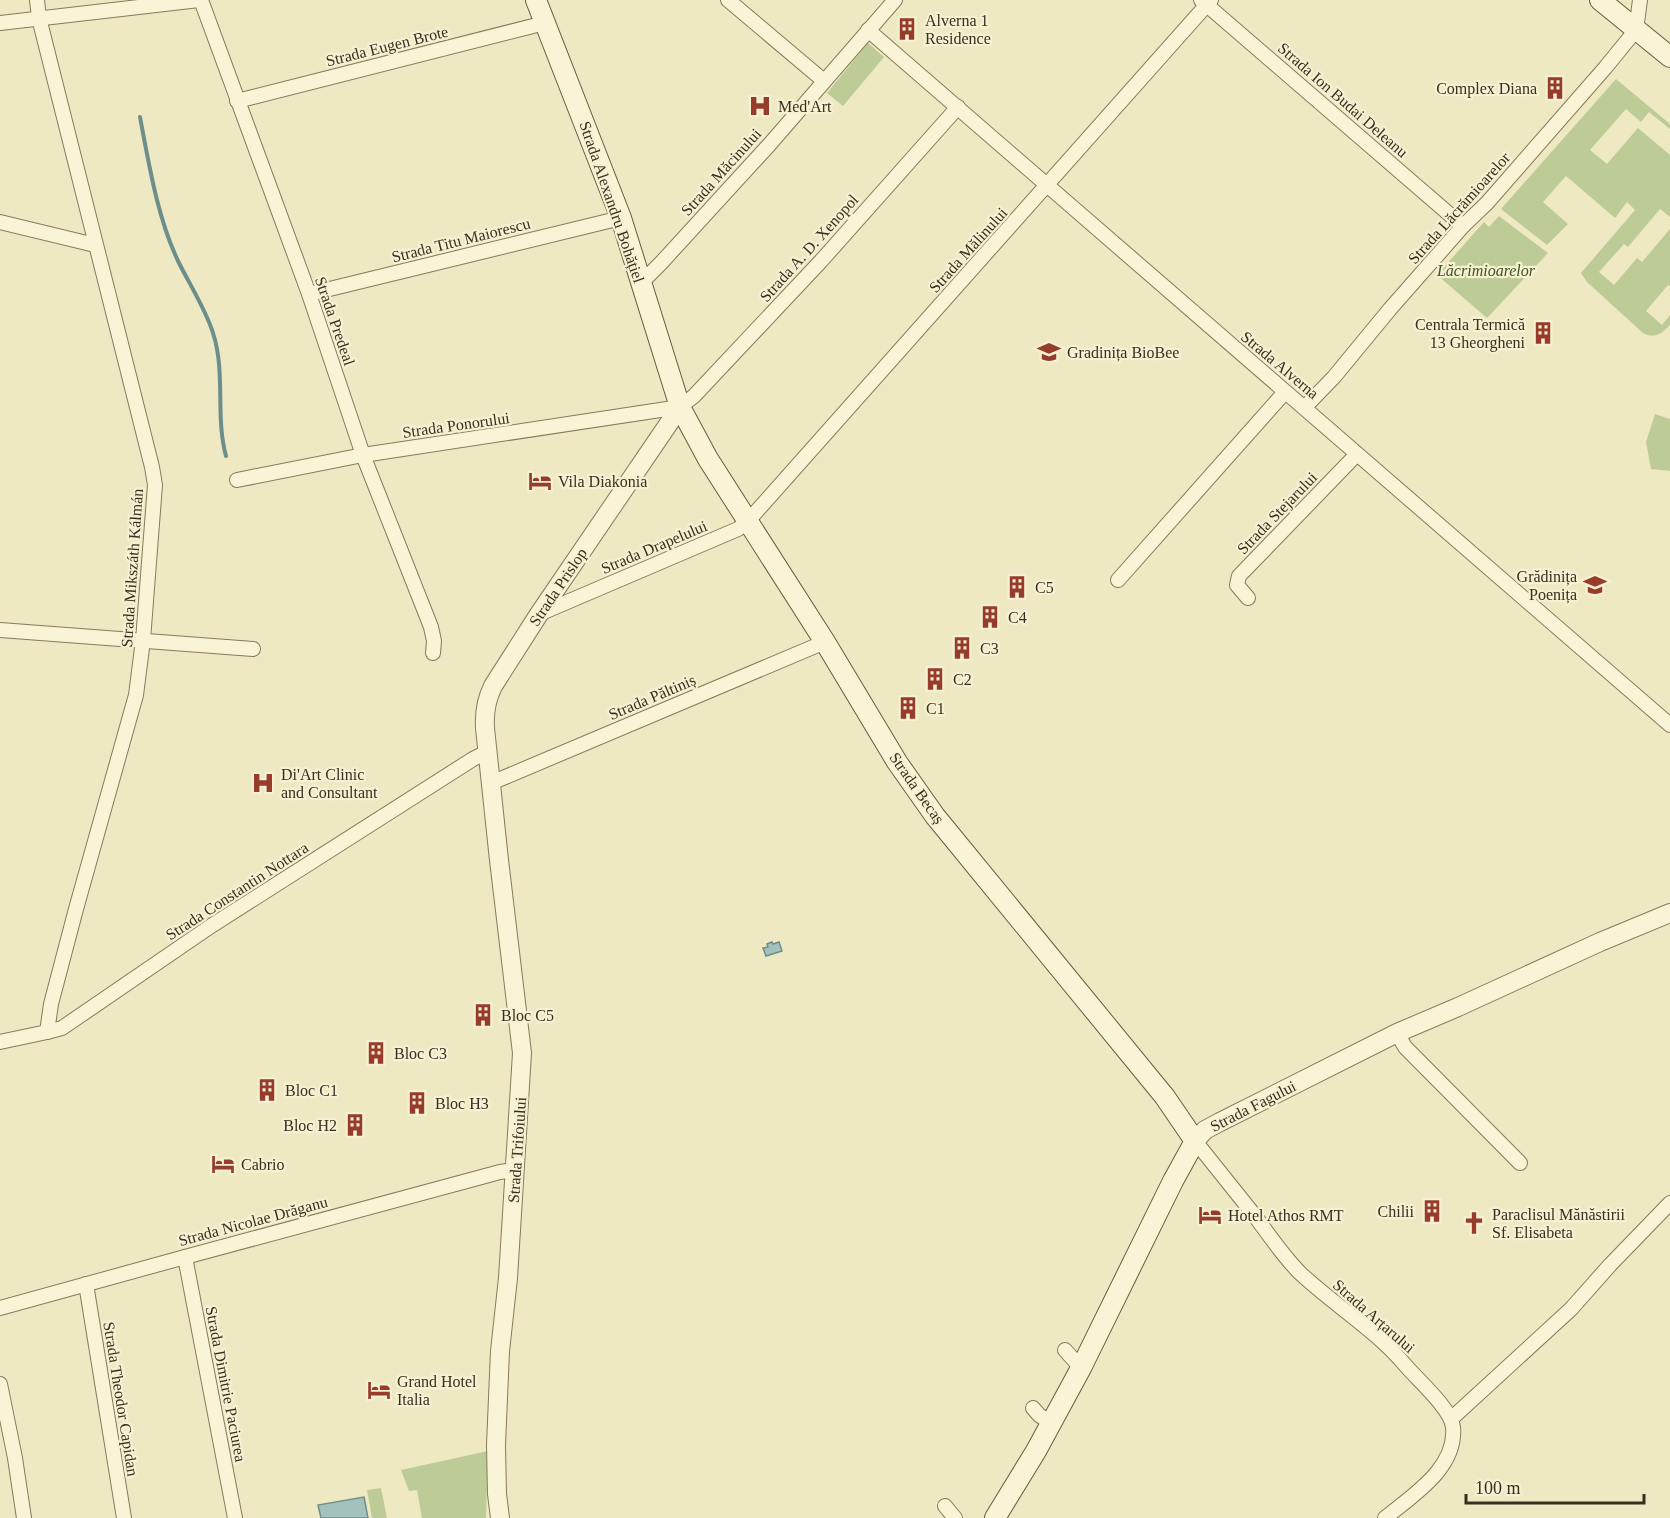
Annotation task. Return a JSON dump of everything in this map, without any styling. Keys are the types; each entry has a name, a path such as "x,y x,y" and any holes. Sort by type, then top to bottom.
{"main road":[{"name":"Strada Alexandru Bohățiel","path":"536,0 621,218 680,407"},
{"path":"1600,0 1670,57"},
{"name":"Strada Becaș","path":"680,407 708,459 825,642 897,762 935,816 1165,1097 1195,1141"},
{"name":"Strada Fagului","path":"995,1518 1036,1451 1082,1368 1173,1181 1195,1141"}],"street":[{"name":"Strada Mikszáth Kálmán","path":"37,0 39,18 155,485 143,640 136,695 76,909 51,1004 47,1032"},
{"path":"0,23 200,0"},
{"name":"Strada Predeal","path":"200,0 309,294 363,455 431,627 435,641 433,653"},
{"path":"728,0 824,81"},
{"name":"Strada Măcinului","path":"641,283 677,246 895,0"},
{"path":"1636,30 1640,0"},
{"name":"Strada Mălinului","path":"748,521 1048,185 1206,2"},
{"name":"Strada Ion Budai Deleanu","path":"1206,2 1463,226"},
{"name":"Strada Eugen Brote","path":"237,101 546,23"},
{"name":"Strada Alverna","path":"868,30 1670,725"},
{"name":"Strada Lăcrămioarelor","path":"1305,407 1334,377 1463,226 1487,203 1636,30"},
{"name":"Strada A. D. Xenopol","path":"680,407 694,396 821,261 958,107"},
{"name":"Strada Titu Maiorescu","path":"309,294 621,218"},
{"path":"0,222 95,244"},
{"path":"1118,580 1285,392"},
{"name":"Strada Ponorului","path":"237,480 363,455 680,407"},
{"name":"Strada Prislop","path":"491,783 485,718 488,697 539,614 680,407"},
{"name":"Strada Stejarului","path":"1248,598 1237,585 1239,576 1357,454"},
{"name":"Strada Drapelului","path":"539,614 738,529 748,521"},
{"path":"0,630 253,649"},
{"name":"Strada Păltiniș","path":"491,783 825,642"},
{"name":"Strada Constantin Nottara","path":"0,1042 62,1028 219,921 487,752"},
{"name":"Strada Trifoiului","path":"491,783 522,1053 508,1278 500,1351 496,1445 500,1518"},
{"name":"Strada Fagului","path":"1195,1141 1205,1130 1220,1122 1398,1033 1670,913"},
{"path":"1398,1033 1405,1047 1520,1163"},
{"name":"Strada Arțarului","path":"1195,1141 1289,1262 1395,1353 1443,1406 1451,1419"},
{"name":"Strada Nicolae Drăganu","path":"0,1308 500,1172 515,1170"},
{"path":"1385,1518 1441,1469 1453,1442 1451,1419 1571,1309 1670,1203"},
{"name":"Strada Dimitrie Paciurea","path":"185,1257 235,1518"},
{"name":"Strada Theodor Capidan","path":"86,1284 124,1518"},
{"path":"1065,1350 1082,1368"},
{"path":"0,1384 24,1518"},
{"path":"1033,1408 1051,1423"},
{"path":"945,1506 955,1518"}],"green space":[{"path":"868,43 884,57 843,106 827,93"},
{"path":"1616,79 1670,124 1670,129 1649,112 1641,122 1626,109 1590,150 1607,164 1638,128 1670,155 1670,217 1660,209 1628,247 1624,244 1599,272 1614,285 1637,258 1642,262 1670,229 1670,286 1668,285 1646,311 1662,325 1670,315 1670,325 1661,333 1654,335 1643,333 1587,282 1581,273 1635,210 1627,202 1615,218 1566,176 1543,202 1568,224 1547,245 1501,209"},
{"name":"Lăcrimioarelor","path":"1499,216 1548,253 1487,318 1437,275 1484,222 1489,227"},
{"path":"1655,414 1670,419 1670,471 1651,469 1646,442"},
{"path":"488,1451 486,1518 422,1518 417,1490 409,1491 401,1470"},
{"path":"381,1488 387,1518 372,1518 367,1490"}],"water":[{"path":"772,942 773,944 779,942 782,951 766,956 763,948 768,947 767,944"},
{"path":"364,1497 368,1518 321,1518 318,1505"}],"waterway":[{"path":"140,117 165,229 179,263 206,315 217,348 221,426 226,456"}],"place":[{"name":"Alverna 1 Residence","path":"907,29"},
{"name":"Complex Diana","path":"1555,88"},
{"name":"Med'Art","path":"760,106"},
{"name":"Centrala Termică 13 Gheorgheni","path":"1543,333"},
{"name":"Gradinița BioBee","path":"1049,352"},
{"name":"Vila Diakonia","path":"540,481"},
{"name":"Grădinița Poenița","path":"1595,585"},
{"name":"C5","path":"1017,587"},
{"name":"C4","path":"990,617"},
{"name":"C3","path":"962,648"},
{"name":"C2","path":"935,679"},
{"name":"C1","path":"908,708"},
{"name":"Di'Art Clinic and Consultant","path":"263,783"},
{"name":"Bloc C5","path":"483,1015"},
{"name":"Bloc C3","path":"376,1053"},
{"name":"Bloc C1","path":"267,1090"},
{"name":"Bloc H3","path":"417,1103"},
{"name":"Bloc H2","path":"355,1125"},
{"name":"Cabrio","path":"223,1164"},
{"name":"Chilii","path":"1432,1211"},
{"name":"Hotel Athos RMT","path":"1210,1215"},
{"name":"Paraclisul Mănăstirii Sf. Elisabeta","path":"1474,1223"},
{"name":"Grand Hotel Italia","path":"379,1390"}]}
